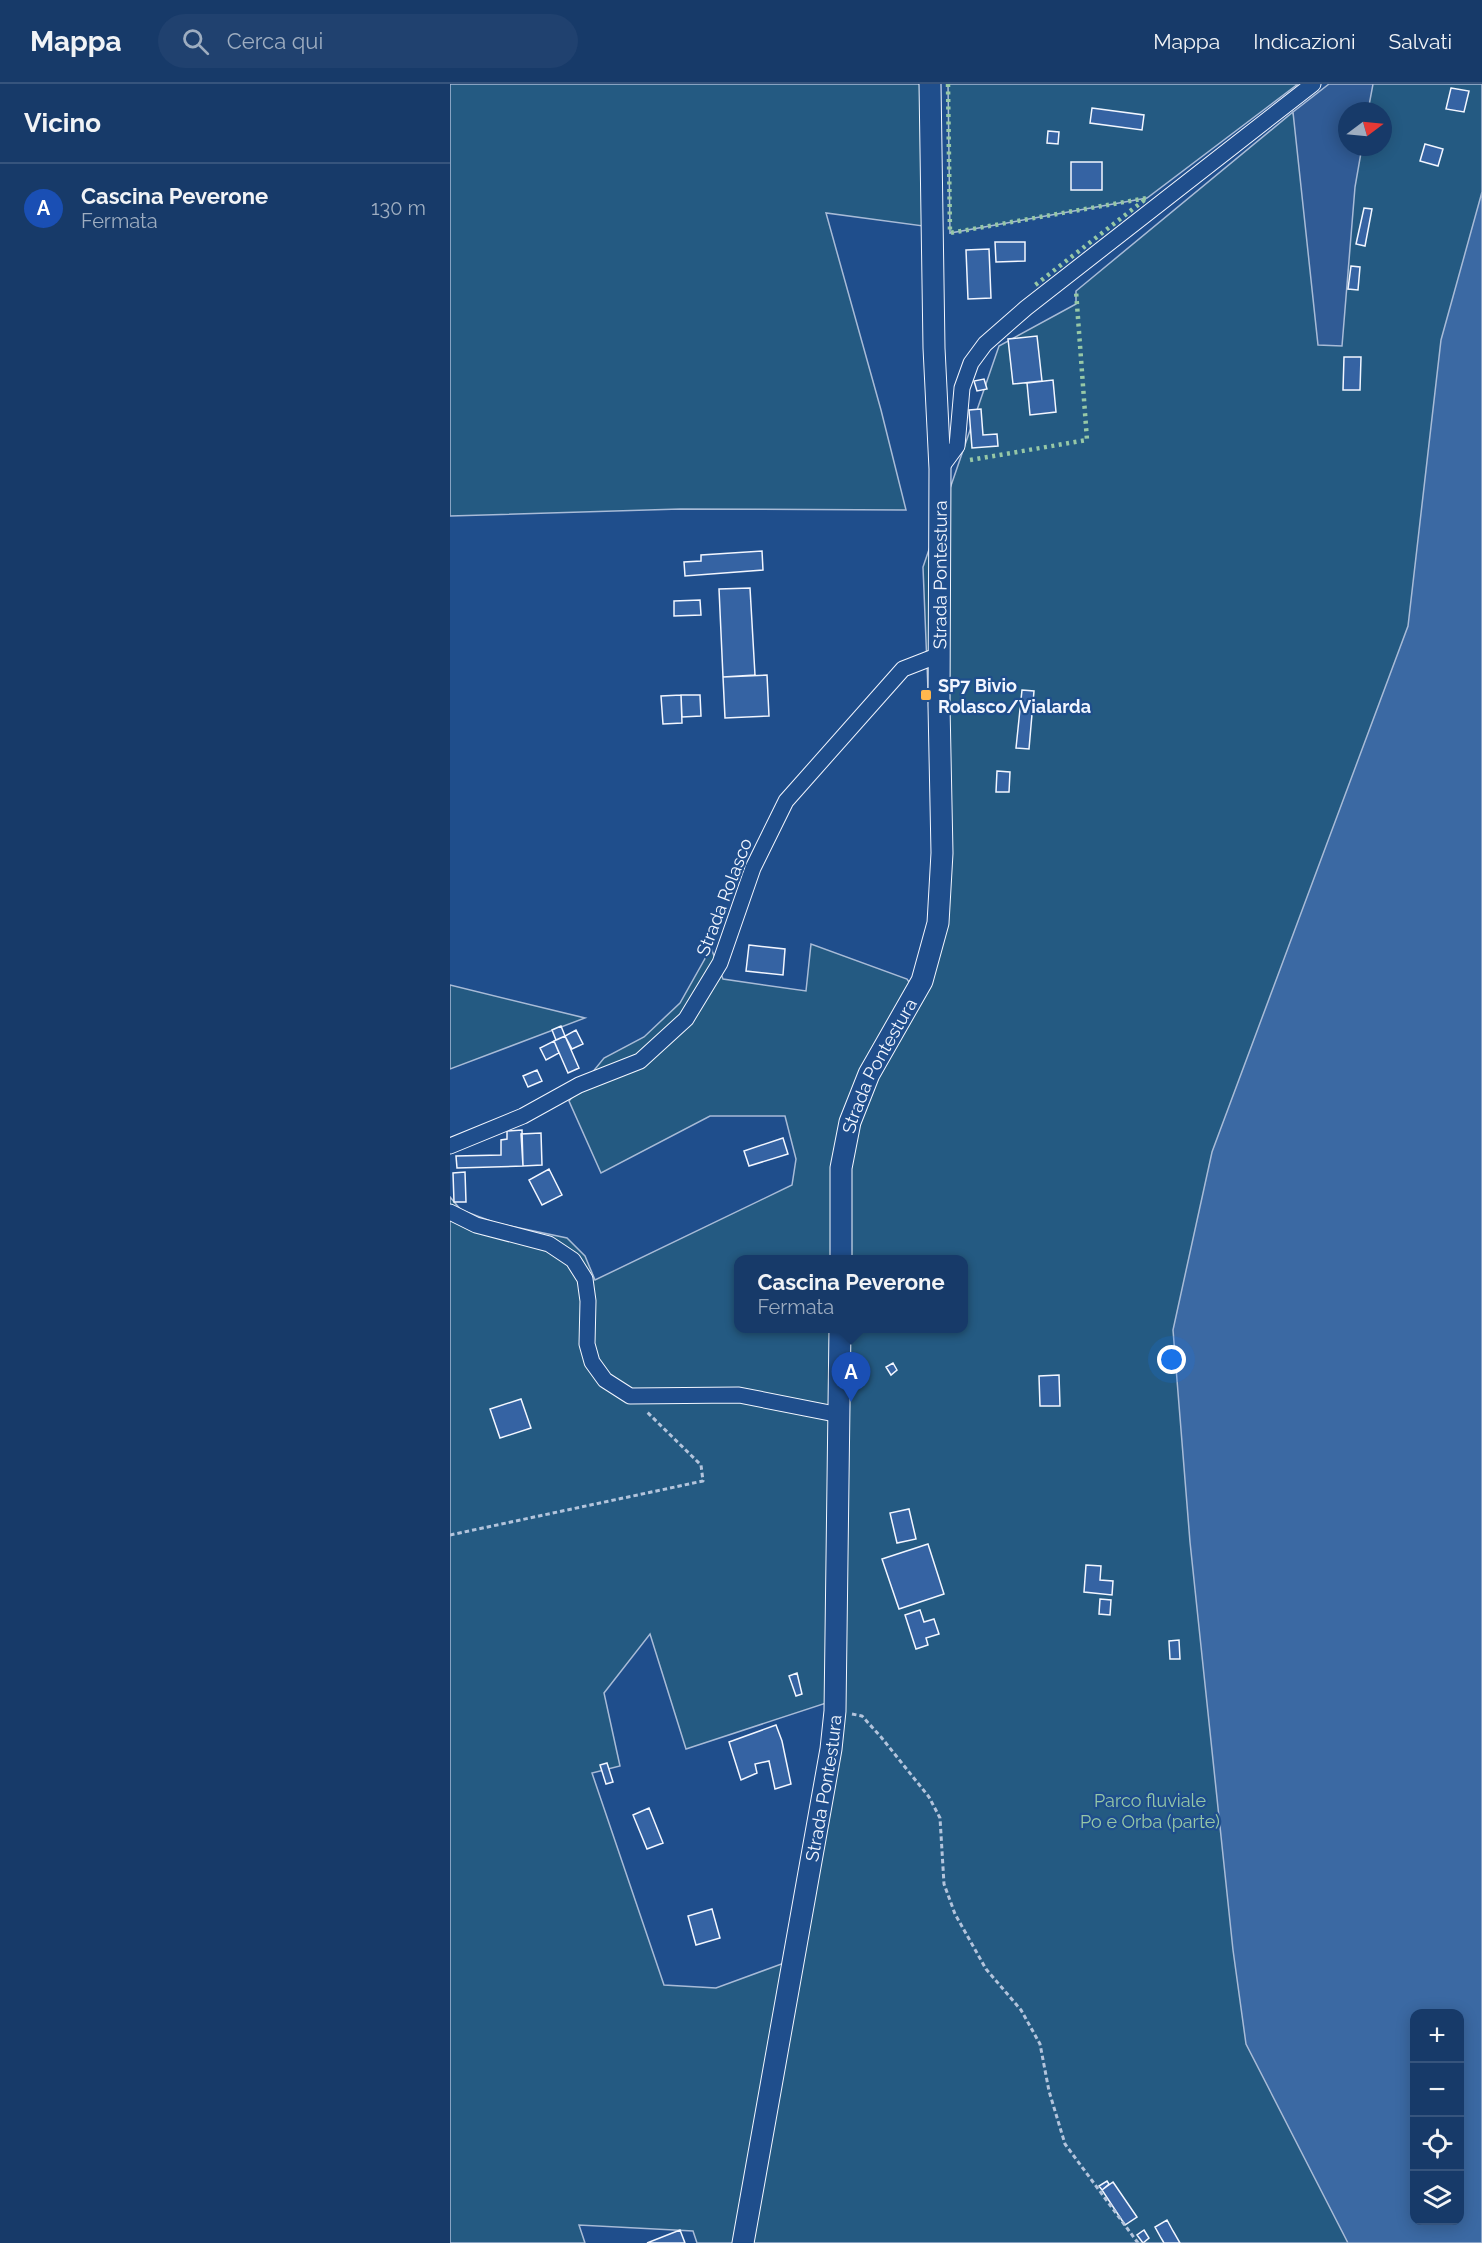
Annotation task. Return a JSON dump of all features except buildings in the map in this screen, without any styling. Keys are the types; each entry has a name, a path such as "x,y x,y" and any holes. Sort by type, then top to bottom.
{"main road":[{"name":"Strada Pontestura","path":"841,1255 841,1168 850,1122 869,1074 922,981 938,923 942,853 939,655 940,469 934,348 930,84"},
{"name":"Strada Pontestura","path":"743,2243 836,1712 840,1335"}],"street":[{"path":"940,469 957,446 962,388 971,363 985,344 1026,308 1313,84"},
{"name":"Strada Rolasco","path":"450,1146 523,1116 579,1085 640,1061 686,1019 720,963 753,868 786,801 903,669 939,655"},
{"path":"450,1212 476,1225 549,1244 573,1260 585,1279 588,1301 587,1344 592,1362 605,1380 630,1396 740,1395 840,1415"}],"path":[{"path":"450,1534 703,1481 701,1465 630,1396"},
{"path":"836,1712 862,1716 929,1797 940,1818 944,1884 955,1914 986,1970 1021,2010 1040,2044 1049,2091 1065,2145 1138,2243"}],"green space":[{"path":"450,84 920,84 923,226 826,213 881,410 906,510 680,509 450,516"},
{"path":"948,84 1298,84 1147,198 950,233"},
{"name":"Parco fluviale Po e Orba (parte)","path":"1335,84 1482,84 1482,2243 697,2243 693,2231 579,2225 585,2243 450,2243 450,1197 461,1210 496,1223 567,1238 585,1256 595,1280 792,1185 796,1159 785,1116 710,1116 601,1173 569,1101 604,1058 644,1037 680,1003 711,948 723,979 806,991 811,944 907,979 913,988 937,910 923,567 999,346 1076,304 1076,291 1293,112 1294,117","holes":["650,1634 686,1749 832,1701 787,1962 716,1988 664,1985 592,1773 620,1766 604,1693"]},
{"path":"450,985 585,1018 450,1069"}],"shaded area":[{"path":"1329,84 1373,84 1370,102 1338,102 1338,156 1360,156 1355,187 1342,346 1318,345 1293,112"},
{"path":"1482,192 1482,2243 1348,2243 1246,2044 1233,1950 1190,1542 1173,1330 1212,1152 1408,626 1441,340"}],"hedge":[{"path":"948,84 950,233 1147,198 1034,286"},
{"path":"970,460 1087,440 1076,291"}],"place":[{"name":"SP7 Bivio Rolasco/Vialarda","path":"926,695"},
{"name":"Cascina Peverone","path":"851,1402"}]}
